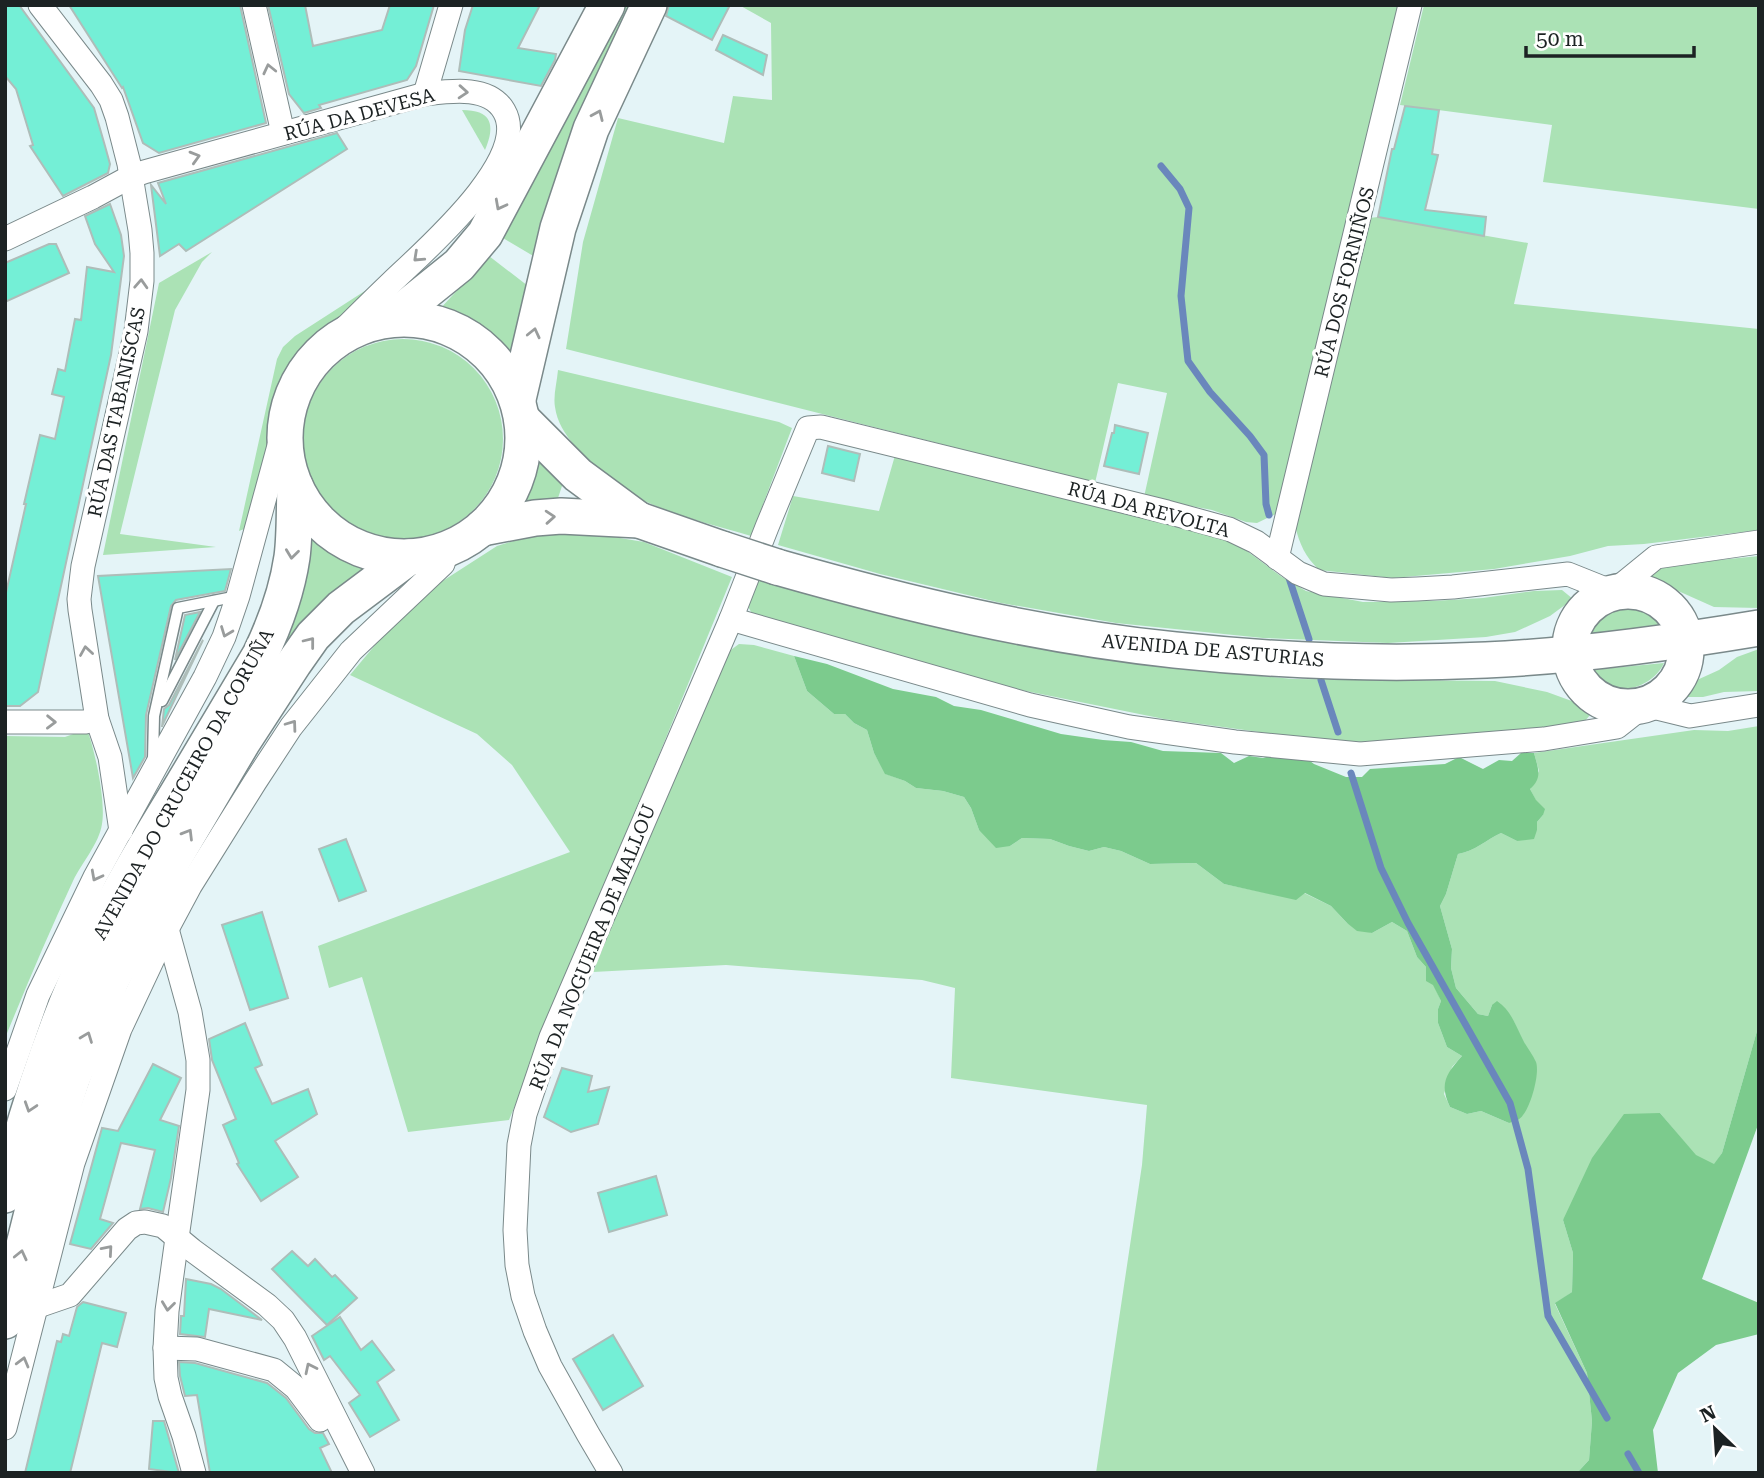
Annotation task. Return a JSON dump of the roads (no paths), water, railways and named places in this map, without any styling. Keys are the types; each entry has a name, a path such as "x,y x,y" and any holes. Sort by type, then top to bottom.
{"main road":[{"path":"392,319 459,265 485,234 607,5"},
{"path":"520,410 562,216 592,130 649,5"},
{"path":"392,319 434,321 470,337 485,349 501,367 520,410 524,443 519,471 505,503 482,528 447,549 409,557 379,555 359,549 322,525 303,502 286,460 286,420 296,386 312,361 327,346 348,332 392,319"},
{"name":"AVENIDA DE ASTURIAS","path":"520,410 578,475 639,520"},
{"name":"AVENIDA DO CRUCEIRO DA CORUÑA","path":"5,1195 40,1077 93,944 140,855 260,655 271,631 292,556 295,486"},
{"name":"AVENIDA DE ASTURIAS","path":"482,528 536,517 639,520 776,567 874,595 1030,628 1172,650 1251,657 1337,661 1489,660 1570,654 1680,628"},
{"name":"AVENIDA DO CRUCEIRO DA CORUÑA","path":"5,1321 45,1161 72,1079 111,981 164,875 242,743 313,636 341,608 409,557"},
{"path":"1634,591 1654,597 1680,628 1684,666 1678,678 1663,695 1645,705 1618,706 1601,701 1585,688 1576,675 1570,654 1576,623 1593,603 1613,592 1634,591"},
{"path":"1489,660 1536,642 1583,613"},
{"path":"1680,628 1752,629"},
{"path":"1678,678 1752,629"},
{"path":"1489,660 1585,688"}],"street":[{"name":"RÚA DAS TABANISCAS","path":"40,5 111,100 124,140 140,230 140,305 136,331 83,566 79,598 97,719 110,757 121,831"},
{"path":"254,5 283,133"},
{"path":"425,94 451,5"},
{"name":"RÚA DOS FORNIÑOS","path":"1277,558 1410,5"},
{"name":"RÚA DA DEVESA","path":"5,239 93,198 130,177 283,133 425,94 465,92 492,99 502,108 508,120 509,134 508,144 487,180 462,213 327,346"},
{"name":"AVENIDA DO CRUCEIRO DA CORUÑA","path":"5,1090 38,995 95,877 219,647 238,596 286,420"},
{"name":"RÚA DA REVOLTA","path":"808,428 821,427 1217,525 1256,542 1298,573 1324,584 1391,590 1417,589 1568,574 1613,592"},
{"name":"RÚA DA NOGUEIRA DE MALLOU","path":"611,1473 550,1366 523,1296 517,1265 515,1230 519,1145 525,1114 551,1037 731,619 808,428"},
{"path":"1613,592 1656,558 1759,542"},
{"path":"5,1428 73,1163 120,1029 167,929 190,886 291,726 351,651 443,564 447,549"},
{"path":"731,619 1030,705 1129,727 1360,754 1544,739 1617,727 1645,705 1689,716 1759,705"},
{"path":"5,722 85,722 97,719"},
{"path":"110,757 137,775 153,771"},
{"path":"167,929 194,1032 198,1060 198,1090 167,1311 165,1348 166,1378 170,1396 194,1473"},
{"path":"146,974 185,996"},
{"path":"38,1306 69,1295 127,1229 136,1223 163,1226 283,1320 295,1338 363,1473"},
{"path":"165,1348 197,1349 274,1370 296,1388 320,1420"}],"lane":[{"path":"153,771 154,716 178,608 238,596"},
{"path":"154,716 214,601"}],"waterway":[{"path":"1161,166 1180,189 1189,208 1181,296 1188,361 1210,392 1264,455 1269,515"},
{"path":"1289,578 1309,639"},
{"path":"1321,680 1338,732"},
{"path":"1351,773 1381,868 1408,923 1510,1103 1528,1169 1548,1316 1607,1418"},
{"path":"1628,1454 1639,1473"}]}
